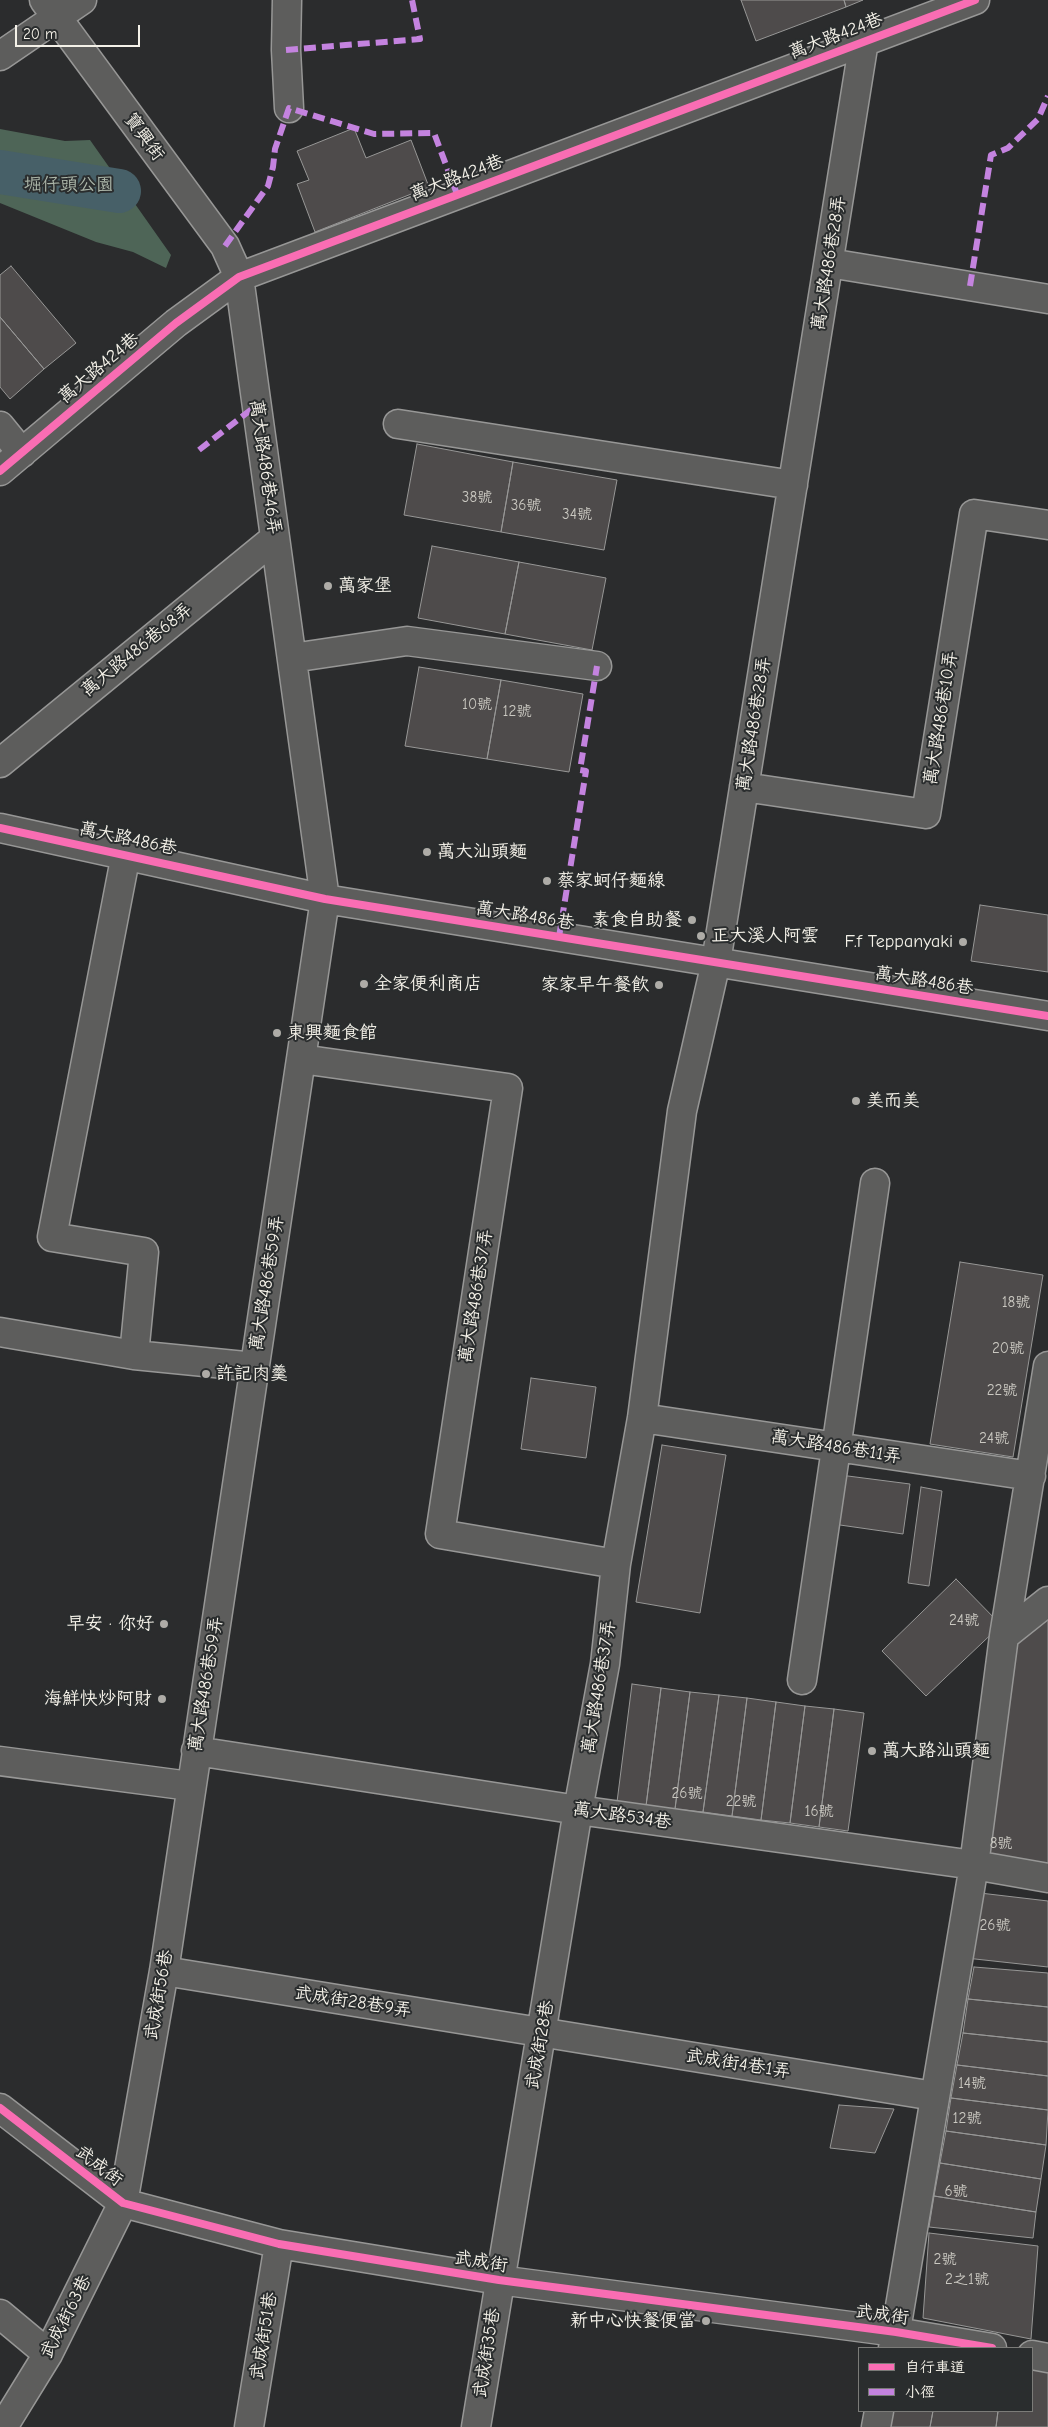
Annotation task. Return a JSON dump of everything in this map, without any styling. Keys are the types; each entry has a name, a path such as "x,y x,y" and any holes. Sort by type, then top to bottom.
{"street":[{"path":"0,56 50,9 82,0"},
{"path":"287,0 286,50 289,108"},
{"name":"萬大路424巷","path":"0,471 176,323 239,277 974,0"},
{"name":"寶興街","path":"50,9 225,246 239,277"},
{"name":"萬大路486巷28弄","path":"716,962 864,41"},
{"path":"829,263 1048,299"},
{"name":"萬大路486巷46弄","path":"239,277 325,899"},
{"path":"398,424 793,485"},
{"path":"0,426 22,453"},
{"name":"萬大路486巷10弄","path":"744,787 926,814 974,514 1048,525"},
{"name":"萬大路486巷68弄","path":"0,763 275,538"},
{"path":"292,658 407,641 597,666"},
{"name":"萬大路486巷","path":"0,828 325,899 1048,1016"},
{"path":"126,854 52,1237 144,1252 134,1354"},
{"name":"萬大路486巷59弄","path":"190,1786 325,899"},
{"name":"萬大路486巷37弄","path":"578,1810 605,1664 616,1564 642,1418 682,1111 716,962"},
{"name":"萬大路486巷37弄","path":"301,1060 508,1088 440,1534 616,1564"},
{"path":"802,1680 875,1183"},
{"path":"0,1332 134,1354 255,1367"},
{"path":"894,2340 974,1865 1004,1636 1048,1366"},
{"name":"萬大路486巷11弄","path":"642,1418 1031,1476"},
{"path":"1004,1636 1048,1601"},
{"name":"萬大路534巷","path":"196,1751 578,1810 974,1865 1048,1878"},
{"path":"0,1761 190,1786"},
{"name":"武成街56巷","path":"122,2203 164,1971 190,1786"},
{"name":"武成街28巷","path":"499,2280 578,1810"},
{"name":"武成街28巷9弄","path":"164,1971 542,2033"},
{"name":"武成街4巷1弄","path":"542,2033 934,2096"},
{"name":"武成街","path":"0,2108 122,2203 279,2244 499,2280 894,2340 980,2347"},
{"name":"武成街63巷","path":"3,2427 48,2354 122,2203"},
{"name":"武成街51巷","path":"249,2427 279,2244"},
{"name":"武成街35巷","path":"476,2427 499,2280"},
{"path":"0,2314 48,2354"},
{"path":"1033,2355 1048,2358"},
{"path":"876,2427 879,2412"}],"green space":[{"name":"堀仔頭公園","path":"0,129 65,141 90,140 171,255 166,268 133,252 96,242 0,203"}],"building":[{"path":"741,0 844,0 846,7 756,41"},
{"path":"844,0 863,0 846,7"},
{"path":"354,128 366,158 411,140 429,187 315,232 297,184 309,180 297,151"},
{"path":"11,266 76,343 44,369 0,317 0,275"},
{"path":"0,317 44,369 10,399 0,387"},
{"path":"417,444 513,462 501,532 404,515"},
{"path":"513,462 617,480 604,550 501,532"},
{"path":"432,546 519,562 505,634 418,618"},
{"path":"519,562 606,578 592,650 505,634"},
{"path":"419,667 501,680 487,759 405,746"},
{"path":"501,680 583,694 569,772 487,759"},
{"path":"980,905 1048,915 1048,972 971,961"},
{"path":"960,1262 1043,1275 1013,1457 930,1444"},
{"path":"531,1378 596,1387 586,1458 521,1449"},
{"path":"662,1445 726,1455 700,1613 636,1602"},
{"path":"840,1475 910,1484 903,1534 833,1524"},
{"path":"921,1487 942,1491 929,1586 908,1583"},
{"path":"956,1579 1001,1625 926,1696 882,1651"},
{"path":"1048,1601 1048,1868 974,1865 1004,1636"},
{"path":"632,1684 661,1688 646,1806 617,1802"},
{"path":"661,1688 690,1692 675,1809 646,1806"},
{"path":"690,1692 719,1695 703,1812 675,1809"},
{"path":"719,1695 747,1698 732,1816 703,1812"},
{"path":"747,1698 776,1702 761,1820 732,1816"},
{"path":"776,1702 805,1706 790,1823 761,1820"},
{"path":"805,1706 834,1709 819,1827 790,1823"},
{"path":"834,1709 864,1713 848,1831 819,1827"},
{"path":"980,1893 1048,1901 1048,1967 966,1958"},
{"path":"974,1967 1048,1973 1048,2007 968,1999"},
{"path":"968,1999 1048,2007 1048,2042 963,2033"},
{"path":"963,2033 1048,2042 1048,2076 957,2065"},
{"path":"957,2065 1048,2076 1048,2110 951,2098"},
{"path":"951,2098 1048,2110 1046,2145 946,2131"},
{"path":"839,2105 894,2109 875,2153 830,2148"},
{"path":"946,2131 1046,2145 1041,2179 940,2163"},
{"path":"940,2163 1041,2179 1036,2212 934,2196"},
{"path":"934,2196 1036,2212 1033,2238 929,2227"},
{"path":"929,2233 1038,2246 1031,2339 923,2318"},
{"path":"1033,2363 1048,2365 1048,2427 996,2427 998,2412 1033,2412"},
{"path":"884,2412 933,2412 930,2427 882,2427"},
{"path":"933,2412 998,2412 996,2427 930,2427"}],"waterway":[{"path":"0,172 119,191"}],"marked path":[{"path":"286,50 420,39 412,0"},
{"path":"970,286 991,155 1008,148 1038,119 1048,96"},
{"path":"225,246 268,186 275,149 289,108 374,134 434,133 457,194"},
{"path":"199,450 257,405"},
{"path":"559,937 586,771 580,770 597,666"}],"cycle path":[{"path":"0,471 176,323 239,277 975,0"},
{"path":"0,828 325,899 1048,1016"},
{"path":"0,2108 123,2203 279,2244 499,2280 896,2332 986,2347"}],"place":[{"name":"萬家堡","path":"328,586"},
{"name":"萬大汕頭麵","path":"427,852"},
{"name":"蔡家蚵仔麵線","path":"547,881"},
{"name":"素食自助餐","path":"692,920"},
{"name":"正大溪人阿雲","path":"701,936"},
{"name":"F.f Teppanyaki","path":"963,942"},
{"name":"全家便利商店","path":"364,984"},
{"name":"家家早午餐飲","path":"659,985"},
{"name":"東興麵食館","path":"277,1033"},
{"name":"美而美","path":"856,1101"},
{"name":"許記肉羹","path":"206,1374"},
{"name":"早安 · 你好","path":"164,1624"},
{"name":"海鮮快炒阿財","path":"162,1699"},
{"name":"萬大路汕頭麵","path":"872,1751"},
{"name":"新中心快餐便當","path":"706,2321"}]}
